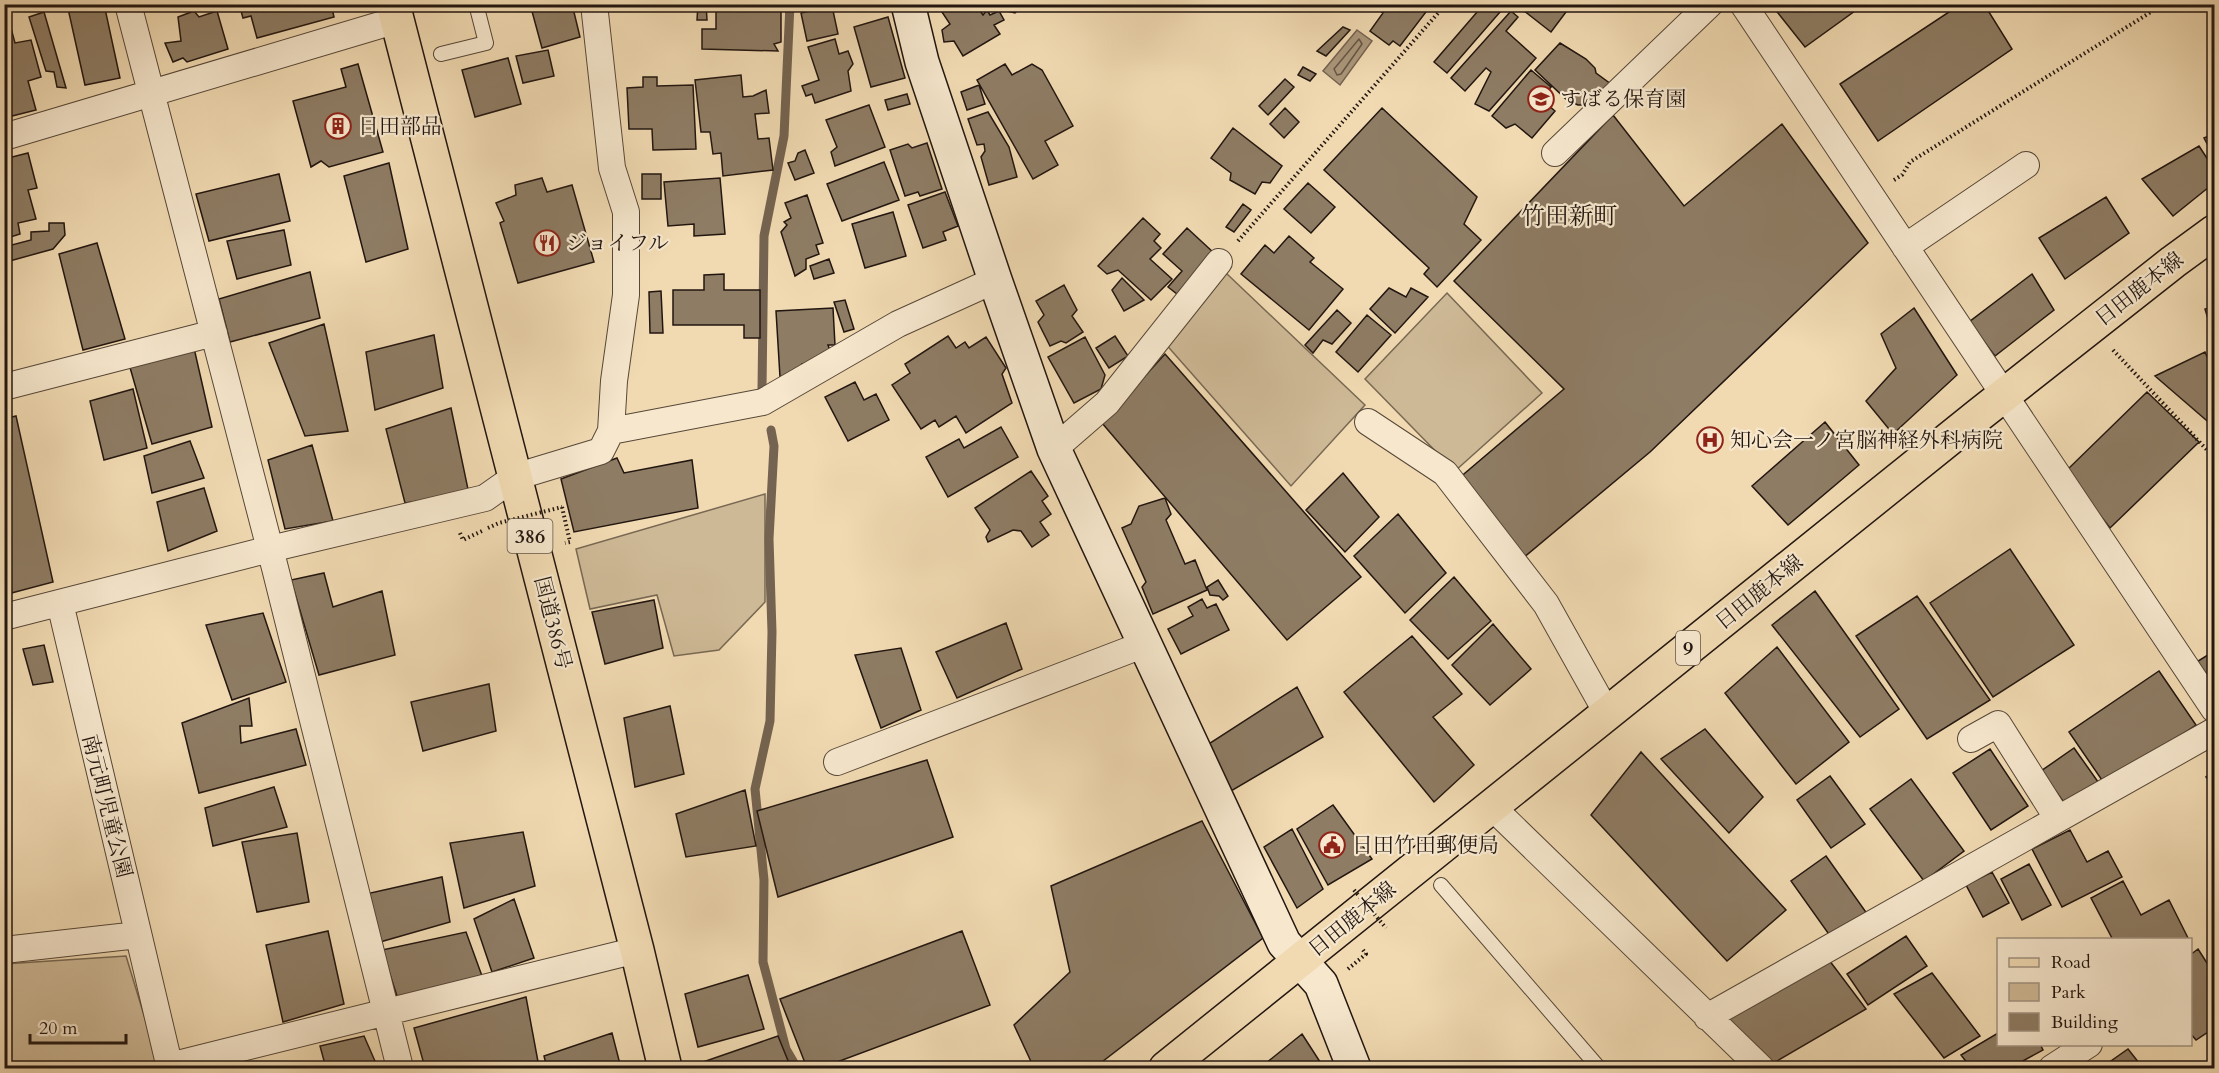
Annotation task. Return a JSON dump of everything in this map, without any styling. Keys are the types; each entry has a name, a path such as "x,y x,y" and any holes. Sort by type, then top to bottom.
{"main road":[{"name":"国道386号","path":"395,12 666,1068"},
{"name":"日田鹿本線","path":"1166,1068 2004,395 2214,232"}],"street":[{"path":"128,4 270,549 400,1068"},
{"path":"4,617 270,549 486,498 515,477 601,451 611,431 614,381 626,295 626,212 612,168 594,4"},
{"path":"908,4 922,62 1054,449 1284,943 1321,984 1354,1068"},
{"path":"1555,153 1710,4"},
{"path":"1743,4 2214,709"},
{"path":"4,137 152,94 395,12"},
{"path":"1905,247 2026,165"},
{"path":"1054,449 1107,404 1219,262"},
{"path":"611,431 763,402 898,324 995,280"},
{"path":"4,387 214,333"},
{"path":"1368,422 1445,473 1546,604 1607,713"},
{"path":"60,603 170,1067 637,950"},
{"path":"837,762 1145,644"},
{"path":"1971,739 1998,724 2058,819"},
{"path":"1707,1017 2214,731"},
{"path":"1491,806 1761,1068"},
{"path":"4,950 138,935"},
{"path":"2052,1068 2086,1046"}],"lane":[{"path":"441,54 486,43 476,4"},
{"path":"1441,885 1599,1068"}],"path":[{"path":"1219,262 1446,4"},
{"path":"1870,196 1902,175 1910,162 2159,7"},
{"path":"2106,343 2208,450 2214,463"},
{"path":"488,528 499,523 562,507"},
{"path":"1354,890 1386,928"},
{"path":"1339,975 1366,954"}],"green space":[{"path":"1226,273 1365,405 1291,486 1163,341"},
{"path":"1447,293 1542,393 1455,471 1365,379"},
{"path":"765,494 765,602 719,650 674,656 657,595 590,609 576,549"},
{"path":"126,956 160,1068 8,1068 4,1062 4,964"}],"water":[{"path":"1357,30 1372,41 1340,85 1323,71"}],"building":[{"path":"67,4 104,4 120,78 85,85"},
{"path":"180,4 205,4 182,11"},
{"path":"239,4 331,4 334,17 257,38 251,16 243,18"},
{"path":"530,4 572,4 580,37 542,48"},
{"path":"698,4 706,4 707,20 697,20"},
{"path":"975,4 983,15 987,10 990,15 999,11 1004,20 994,25 1000,34 963,56 954,41 944,42 942,30 950,24 938,6"},
{"path":"1007,4 1091,4 1091,7 1021,7 1015,13 1007,11"},
{"path":"1372,4 1432,4 1400,46 1393,41 1389,45 1370,31 1383,13"},
{"path":"1484,4 1507,4 1447,73 1434,62"},
{"path":"1521,4 1572,4 1551,32 1519,7"},
{"path":"1778,4 1857,4 1859,8 1805,47 1774,8"},
{"path":"1961,4 1984,4 2012,49 1878,141 1840,84"},
{"path":"832,6 838,34 807,41 801,13"},
{"path":"716,9 781,10 781,42 774,44 778,51 702,49 702,29 716,29"},
{"path":"194,11 199,17 217,11 228,49 187,62 183,58 173,62 165,43 181,41 178,17"},
{"path":"1511,11 1518,17 1506,31 1536,58 1489,111 1475,104 1491,72 1486,68 1465,91 1451,78"},
{"path":"44,12 66,88 57,87 54,72 46,71 29,17"},
{"path":"8,17 15,43 31,40 41,77 28,81 36,110 8,117 4,103 4,18"},
{"path":"888,17 905,78 871,87 854,27"},
{"path":"1343,27 1350,30 1326,56 1317,51"},
{"path":"835,39 839,54 848,51 853,64 848,71 851,91 815,103 812,94 806,96 802,86 819,80 808,47"},
{"path":"1560,43 1586,59 1595,68 1596,73 1611,84 1589,105 1578,105 1567,100 1535,70"},
{"path":"548,50 554,76 523,83 516,56"},
{"path":"508,58 521,104 475,117 462,70"},
{"name":"日田部品","path":"358,64 383,152 329,167 321,161 311,167 293,101 346,87 341,69"},
{"path":"1005,64 1012,75 1032,64 1042,70 1073,126 1045,141 1058,165 1033,179 977,80"},
{"path":"1303,67 1316,74 1310,81 1298,75"},
{"path":"1531,70 1551,87 1541,99 1555,111 1532,138 1515,124 1506,128 1492,116"},
{"path":"741,75 743,97 753,96 766,90 769,113 755,114 758,139 769,138 773,170 723,176 721,153 713,154 710,132 701,132 695,80"},
{"path":"643,77 657,77 657,86 693,85 696,149 653,150 652,129 629,129 627,88 643,87"},
{"path":"1285,79 1294,87 1268,115 1259,106"},
{"path":"979,85 985,104 967,110 961,92"},
{"path":"907,94 910,104 888,110 885,100"},
{"path":"869,105 885,147 835,166 831,152 837,147 826,120"},
{"path":"1285,108 1299,122 1284,138 1270,124"},
{"path":"1382,108 1477,197 1464,224 1481,240 1437,287 1424,274 1429,268 1324,170"},
{"path":"988,112 1009,147 1017,177 989,185 981,157 985,151 984,144 977,145 968,119"},
{"path":"1613,115 1684,206 1782,124 1868,243 1650,452 1523,558 1458,479 1564,389 1454,281"},
{"path":"1233,128 1282,166 1270,183 1262,182 1255,194 1230,180 1231,173 1211,158"},
{"path":"2214,134 2214,157 2204,138"},
{"path":"927,143 942,189 920,196 918,192 905,196 890,150 908,144 912,148"},
{"path":"2199,146 2214,169 2214,183 2173,216 2142,179"},
{"path":"805,150 814,173 795,180 788,163 795,161 798,153"},
{"path":"28,153 37,188 28,190 36,219 18,223 20,234 4,239 4,159"},
{"path":"884,162 899,200 842,221 827,184"},
{"path":"389,163 408,249 366,262 344,176"},
{"path":"279,174 290,221 209,241 196,194"},
{"path":"642,174 661,174 661,199 642,199"},
{"name":"ジョイフル","path":"542,178 547,192 572,185 594,262 518,283 500,223 504,221 496,203 516,195 515,185"},
{"path":"720,178 725,234 694,236 694,224 668,226 664,182"},
{"path":"1308,183 1335,207 1311,233 1284,209"},
{"path":"945,192 958,226 943,232 946,240 923,248 908,205"},
{"path":"807,195 823,243 816,245 819,254 806,259 806,269 795,276 781,232 787,225 784,222 791,218 785,203"},
{"path":"2106,197 2129,233 2065,279 2039,238"},
{"path":"1243,204 1251,210 1234,232 1226,227"},
{"path":"893,212 906,256 865,268 852,224"},
{"path":"1143,218 1160,234 1154,241 1161,248 1150,259 1172,279 1151,300 1118,270 1107,274 1098,266"},
{"path":"49,223 64,223 65,235 53,249 6,262 4,247 31,240 31,232 49,231"},
{"path":"1187,228 1214,253 1177,294 1168,287 1182,271 1163,254"},
{"path":"284,230 291,265 237,279 227,241"},
{"path":"1289,236 1314,258 1310,262 1343,289 1309,330 1241,274 1265,245 1274,253"},
{"path":"97,243 125,339 83,350 59,254"},
{"path":"829,259 834,273 814,279 810,266"},
{"path":"310,272 320,318 230,342 219,299"},
{"path":"724,274 724,290 760,290 760,338 744,338 744,325 673,325 673,290 704,290 704,275"},
{"path":"2032,274 2054,310 1995,356 1969,322"},
{"path":"1122,278 1144,300 1124,311 1112,290"},
{"path":"1064,285 1077,310 1072,316 1083,332 1066,343 1061,341 1050,346 1038,322 1044,315 1036,301"},
{"path":"1389,288 1406,297 1411,288 1428,297 1395,333 1370,309"},
{"path":"661,291 663,333 650,333 649,292"},
{"path":"845,300 854,329 844,332 834,302"},
{"path":"2214,307 2214,339 2205,309"},
{"path":"833,308 835,345 828,345 832,356 822,363 802,364 803,376 780,377 776,311"},
{"path":"1914,308 1957,375 1893,434 1866,401 1896,368 1881,334"},
{"path":"1337,310 1351,323 1332,344 1323,340 1313,353 1305,345"},
{"path":"1367,315 1391,335 1358,372 1336,352"},
{"path":"324,324 348,431 305,436 269,343"},
{"path":"434,335 443,388 375,410 366,352"},
{"path":"948,336 956,348 965,342 969,348 986,337 1006,368 1002,374 1012,403 966,433 956,416 939,427 935,420 921,429 892,385 910,373 905,364"},
{"path":"1115,336 1128,356 1109,368 1096,348"},
{"path":"1085,337 1105,375 1101,389 1074,403 1048,357"},
{"path":"194,348 212,427 152,444 129,364"},
{"path":"2205,352 2214,373 2213,426 2155,376"},
{"path":"1165,354 1361,577 1287,640 1102,423"},
{"path":"855,382 864,400 876,394 889,420 848,441 825,397"},
{"path":"133,389 147,448 104,460 90,401"},
{"path":"2147,392 2199,442 2110,528 2066,471"},
{"path":"451,408 469,494 405,503 386,429"},
{"path":"16,416 53,582 4,595 4,419"},
{"path":"1825,422 1859,465 1788,525 1752,486"},
{"path":"1001,427 1018,457 948,497 926,457 959,439 964,448"},
{"path":"190,441 204,478 152,493 144,456"},
{"path":"312,445 333,521 285,529 268,460"},
{"path":"617,458 624,473 692,460 698,508 574,532 561,479"},
{"path":"1031,471 1048,496 1042,501 1051,514 1040,522 1049,535 1032,547 1021,531 1013,530 988,542 986,537 990,530 975,508"},
{"path":"1343,473 1379,517 1345,552 1306,510"},
{"path":"204,488 217,531 168,551 157,502"},
{"path":"1165,498 1171,514 1166,520 1185,564 1195,560 1207,590 1153,614 1142,587 1146,582 1122,528 1131,524 1139,506"},
{"path":"1398,514 1446,573 1405,613 1354,556"},
{"path":"2010,549 2074,645 1993,697 1930,603"},
{"path":"324,573 333,607 382,591 395,655 319,675 291,580"},
{"path":"1454,577 1491,621 1448,659 1410,620"},
{"path":"1218,580 1228,596 1223,600 1219,596 1210,595 1207,587"},
{"path":"1815,591 1899,709 1860,737 1772,625"},
{"path":"1917,596 1990,700 1927,739 1856,636"},
{"path":"1202,599 1207,608 1216,604 1229,630 1181,654 1168,629 1193,616 1188,607"},
{"path":"654,600 663,648 605,664 592,612"},
{"path":"263,613 286,682 232,700 206,625"},
{"path":"1006,623 1022,669 957,698 936,652"},
{"path":"1493,624 1531,669 1490,705 1452,665"},
{"path":"1412,636 1462,694 1433,717 1474,765 1434,802 1344,692"},
{"path":"44,645 53,682 33,685 23,649"},
{"path":"1777,647 1849,742 1796,784 1725,693"},
{"path":"901,648 921,710 881,728 855,655"},
{"path":"2214,651 2214,693 2195,663"},
{"path":"2159,671 2196,725 2106,786 2069,732"},
{"path":"489,684 496,731 423,751 411,702"},
{"path":"1297,687 1323,737 1231,791 1204,747"},
{"path":"249,698 252,726 240,726 241,743 296,729 306,765 199,793 182,723"},
{"path":"670,706 684,774 635,787 624,718"},
{"path":"1705,729 1763,797 1729,833 1661,759"},
{"path":"2074,748 2101,786 2068,808 2041,771"},
{"path":"1990,749 2028,806 1991,830 1953,773"},
{"path":"1641,752 1786,910 1727,961 1591,815"},
{"path":"927,760 953,837 778,897 757,811"},
{"path":"2214,771 2214,788 2206,777"},
{"path":"1830,776 1865,824 1831,848 1797,800"},
{"path":"1911,779 1964,851 1924,881 1870,809"},
{"path":"274,787 287,827 213,846 205,808"},
{"path":"745,790 756,846 686,857 676,814"},
{"path":"1333,805 1372,859 1328,885 1297,829"},
{"path":"1202,821 1263,938 1094,1068 1034,1068 1014,1025 1070,972 1051,886"},
{"path":"1292,829 1323,889 1297,908 1264,847"},
{"path":"2070,830 2087,862 2108,851 2122,877 2062,907 2032,849"},
{"path":"523,832 535,886 464,908 450,843"},
{"path":"297,833 309,902 257,912 242,842"},
{"path":"1826,856 1868,915 1833,940 1791,881"},
{"path":"2029,864 2051,905 2022,920 2001,879"},
{"path":"1992,872 2009,903 1983,917 1966,885"},
{"path":"442,877 450,922 380,942 366,894"},
{"path":"2123,881 2141,915 2169,900 2188,938 2112,938 2091,898"},
{"path":"514,899 534,958 492,972 474,919"},
{"path":"328,931 344,1004 283,1022 266,945"},
{"path":"962,931 990,1005 821,1068 807,1068 780,999"},
{"path":"466,932 482,976 398,999 382,950"},
{"path":"1906,936 1927,966 1868,1005 1847,974"},
{"path":"2198,949 2214,974 2214,1028 2196,1040 2192,1035 2192,954"},
{"path":"1829,960 1866,1009 1772,1064 1725,1018"},
{"path":"1932,973 1980,1036 1944,1058 1894,994"},
{"path":"748,975 764,1029 698,1047 685,994"},
{"path":"526,997 539,1067 425,1068 414,1028"},
{"path":"612,1033 621,1068 547,1068 544,1056"},
{"path":"1302,1034 1324,1068 1260,1068"},
{"path":"1997,1034 1997,1046 2041,1046 2043,1050 2010,1068 1971,1068 1961,1055"},
{"path":"364,1036 378,1068 326,1068 320,1046"},
{"path":"778,1036 791,1068 705,1068 703,1062"},
{"path":"2128,1049 2143,1068 2101,1068"},
{"path":"233,1061 235,1068 209,1068"}],"waterway":[{"path":"762,389 764,236 784,136 790,4"},
{"path":"771,430 774,446 769,539 772,632 770,721 755,789 764,880 763,962 786,1049 797,1068"}],"place":[{"name":"すばる保育園","path":"1541,99"},
{"name":"日田部品","path":"338,126"},
{"name":"ジョイフル","path":"547,243"},
{"name":"知心会一ノ宮脳神経外科病院","path":"1710,440"},
{"name":"日田竹田郵便局","path":"1332,845"}],"district":[{"name":"竹田新町","path":"1569,216"}]}
